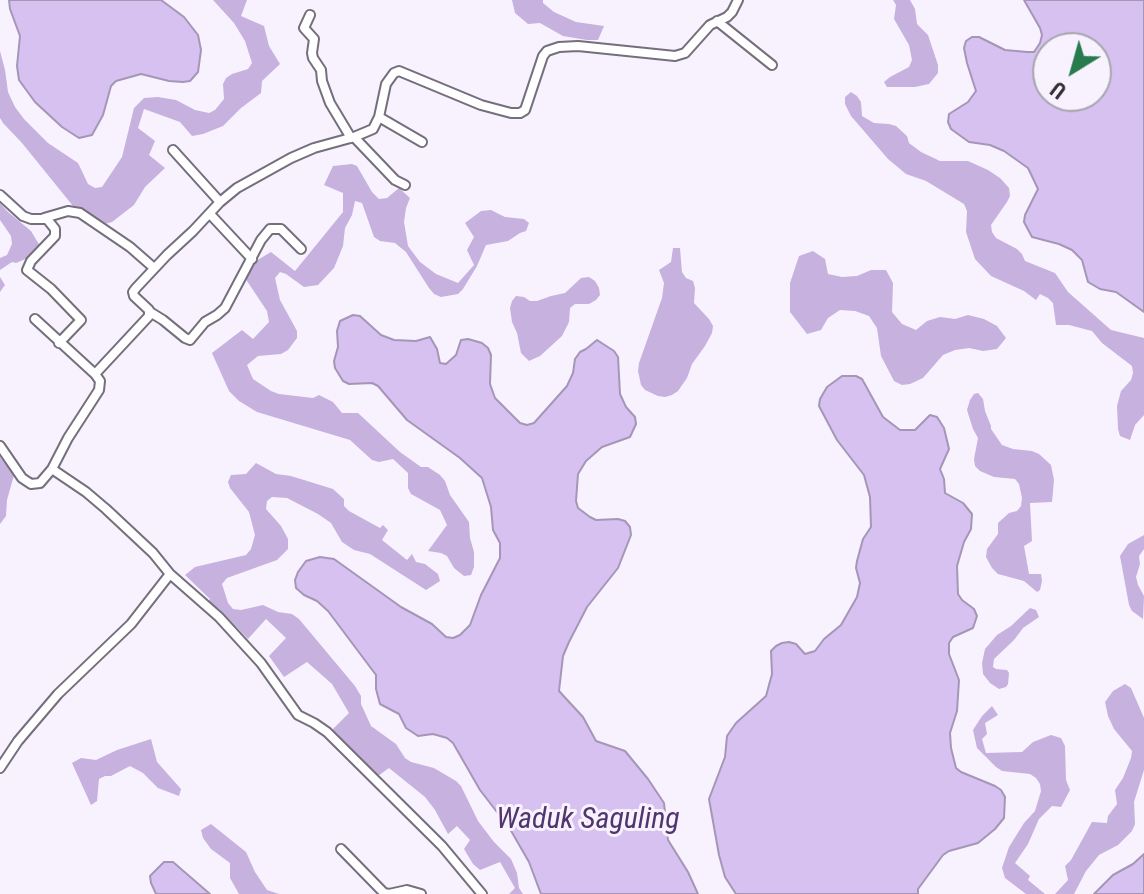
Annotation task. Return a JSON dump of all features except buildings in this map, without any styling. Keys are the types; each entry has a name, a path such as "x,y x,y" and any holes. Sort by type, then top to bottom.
{"street":[{"path":"301,249 281,229 273,228 264,235 225,308 205,322 190,340 150,312 133,294 154,268 237,188 314,148 373,129 379,117 386,84 396,72 481,105 517,114 525,110 547,51 578,46 675,56 685,53 705,29 732,12 738,0"},
{"path":"310,15 304,28 314,39 313,58 321,70 334,113 352,138 395,180 405,185"},
{"path":"717,21 772,65"},
{"path":"379,117 422,142"},
{"path":"173,150 220,202"},
{"path":"0,195 23,216 47,219 56,232 27,270 81,320 59,343"},
{"path":"42,219 68,211 80,213 130,247 154,268"},
{"path":"210,214 252,259"},
{"path":"95,374 150,312"},
{"path":"0,446 22,478 31,484 40,483 52,469 99,390 100,381 95,374 35,319"},
{"path":"52,469 106,509 153,553 170,574 219,617 248,648 298,715 327,732 442,846 481,893"},
{"path":"0,768 58,694 131,624 170,574"},
{"path":"0,748 8,755"},
{"path":"341,849 384,893 407,890 421,894"}],"shaded area":[{"path":"213,0 247,0 241,16 264,26 269,46 280,64 262,81 261,93 223,126 192,136 180,122 144,109 138,128 155,141 149,155 165,168 145,187 134,205 112,222 105,224 73,206 0,118 0,51 8,92 24,119 48,143 78,163 88,184 95,188 102,187 122,157 134,108 144,98 176,100 209,113 224,99 223,84 226,78 248,69 252,63 245,41 234,23"},
{"path":"512,0 543,0 554,12 576,22 604,26 598,40 563,36 540,23 528,24 515,13"},
{"path":"893,0 910,0 917,24 928,35 938,65 938,73 929,84 887,87 884,82 909,67 912,60 909,45 894,19 896,5"},
{"path":"851,92 861,102 862,116 874,123 896,126 907,136 909,143 921,152 940,161 968,161 1000,178 1009,188 1010,196 991,225 996,238 1017,249 1025,261 1055,273 1068,292 1111,330 1144,338 1144,415 1135,425 1130,440 1120,436 1117,406 1121,391 1131,380 1132,366 1102,343 1092,331 1056,325 1053,303 1048,298 1040,294 1036,300 991,276 975,259 966,232 967,211 964,204 926,181 906,174 888,159 851,116 845,97"},
{"path":"333,166 357,166 379,199 387,198 399,188 410,198 404,222 408,246 420,262 436,274 458,283 474,265 467,250 474,237 465,223 481,211 491,210 529,223 526,231 508,241 486,245 463,289 458,294 441,297 429,288 406,252 395,243 374,237 362,203 355,201 334,268 318,285 304,287 280,272 275,278 280,300 297,331 297,338 281,354 258,356 247,365 253,379 271,391 313,398 319,395 333,402 342,413 358,413 400,452 421,467 428,467 440,475 469,522 474,552 471,575 464,576 454,568 447,556 428,551 447,525 440,510 411,494 408,473 393,459 372,460 350,440 257,412 229,391 212,353 242,330 253,339 269,322 267,311 245,278 254,262 271,252 295,271 343,212 343,193 324,185"},
{"path":"0,203 31,231 40,246 30,257 12,262 0,270 0,258 7,255 12,244 11,236 0,220"},
{"path":"673,248 680,248 682,272 693,281 694,303 713,326 687,378 678,391 665,397 645,390 638,371 662,298 664,283 659,270 671,262"},
{"path":"813,251 825,259 828,274 857,276 871,270 886,270 893,283 892,312 902,324 916,330 927,321 940,317 955,319 968,315 997,326 1006,338 997,349 983,351 969,348 943,355 923,378 902,385 894,381 881,356 877,328 869,316 840,310 828,318 821,330 807,334 790,312 790,283 799,256"},
{"path":"589,277 595,281 600,295 589,304 575,304 570,308 569,322 562,336 540,356 529,361 521,353 512,322 512,301 516,296 537,301 565,293 581,278"},
{"path":"978,393 983,399 991,429 1002,445 1032,451 1051,465 1054,480 1052,502 1030,503 1032,541 1024,546 1029,574 1041,574 1040,590 1037,592 1024,581 998,574 986,557 987,549 998,534 998,523 1009,513 1017,511 1022,498 1015,479 994,477 975,466 978,438 967,410 970,400"},
{"path":"0,457 14,475 6,516 0,524"},
{"path":"256,463 276,474 333,489 344,499 344,506 349,511 388,530 382,540 407,560 412,554 416,562 425,564 438,574 440,581 426,590 370,554 354,550 342,542 331,523 318,514 287,498 272,497 267,501 266,509 281,526 288,539 288,549 277,560 227,578 222,584 228,603 233,609 241,610 263,605 299,619 355,686 371,726 396,744 411,762 434,768 461,786 478,821 511,859 523,894 509,894 515,888 500,862 480,870 473,864 464,849 470,840 457,826 448,834 425,797 389,768 378,776 332,730 349,713 332,684 307,662 284,677 269,656 286,638 266,619 248,639 208,602 210,599 185,575 195,567 246,555 251,549 255,535 249,512 228,482 231,475 246,474"},
{"path":"1144,535 1144,549 1139,556 1136,577 1144,596 1143,619 1129,605 1120,556 1128,544"},
{"path":"1030,608 1036,610 1039,617 1023,628 994,659 993,667 1009,673 1008,684 999,689 983,674 985,649"},
{"path":"1125,684 1131,688 1144,718 1144,770 1134,802 1135,824 1118,845 1099,855 1074,894 1055,894 1068,880 1065,866 1092,822 1107,823 1117,804 1115,790 1123,778 1132,751 1114,729 1105,702 1113,691"},
{"path":"992,706 998,715 985,723 987,734 982,739 986,753 1022,752 1033,742 1051,735 1061,738 1065,746 1066,780 1070,790 1061,807 1052,806 1039,819 1015,863 1030,876 1028,880 1045,894 1026,894 1005,878 1002,868 1009,847 1035,811 1041,791 1036,778 1030,774 1002,771 977,748 973,730"},
{"path":"151,739 157,762 181,789 179,796 158,788 143,773 130,766 99,779 97,801 91,805 72,763 81,758 96,760"},
{"path":"211,824 246,852 267,890 279,894 239,894 230,878 230,863 211,849 203,838 201,830"}],"water":[{"path":"9,0 161,0 184,17 198,35 201,50 198,72 190,81 183,82 141,74 116,81 111,86 103,115 92,135 79,138 35,102 19,80 20,36"},
{"path":"1024,0 1144,0 1144,312 1116,292 1100,289 1088,282 1082,260 1072,250 1032,237 1024,222 1038,189 1028,168 1004,151 969,142 951,129 948,122 949,114 968,102 976,91 964,48 966,41 972,37 979,37 1005,50 1032,52 1032,112 1112,112 1112,32 1041,32"},
{"name":"Waduk Saguling","path":"353,315 360,316 381,335 394,340 416,341 430,337 440,363 446,364 456,355 461,340 482,343 491,355 490,384 495,398 520,423 527,425 534,423 567,386 580,352 597,340 618,357 620,394 635,417 636,424 630,437 602,447 586,461 578,474 576,501 578,508 596,520 625,521 631,535 618,568 587,607 569,642 563,656 559,691 583,717 596,741 625,751 648,779 664,803 668,840 698,894 541,894 529,862 510,829 480,790 453,743 433,734 418,736 406,728 399,714 380,704 376,675 328,611 296,588 295,580 306,561 320,557 334,559 401,607 432,624 446,637 453,638 470,625 500,558 500,543 493,530 491,507 482,478 407,420 378,386 372,383 349,384 343,381 335,368 340,321"},
{"name":"Waduk Saguling","path":"842,376 862,379 883,417 900,430 915,430 930,415 937,417 944,428 949,449 940,469 945,493 963,503 972,514 971,529 957,566 958,594 977,616 973,628 953,637 949,643 949,654 959,680 957,711 950,733 951,748 956,768 1001,790 1005,797 1004,818 978,843 943,855 918,889 918,894 736,894 725,877 709,799 725,757 727,736 736,723 766,696 772,674 771,651 789,642 796,644 805,654 815,651 841,625 857,597 860,583 856,568 863,539 871,527 870,497 864,475 837,440 819,406 827,387"},
{"path":"1144,854 1144,894 1094,894 1113,875"},
{"path":"164,862 173,862 210,894 156,894 150,876"}]}
